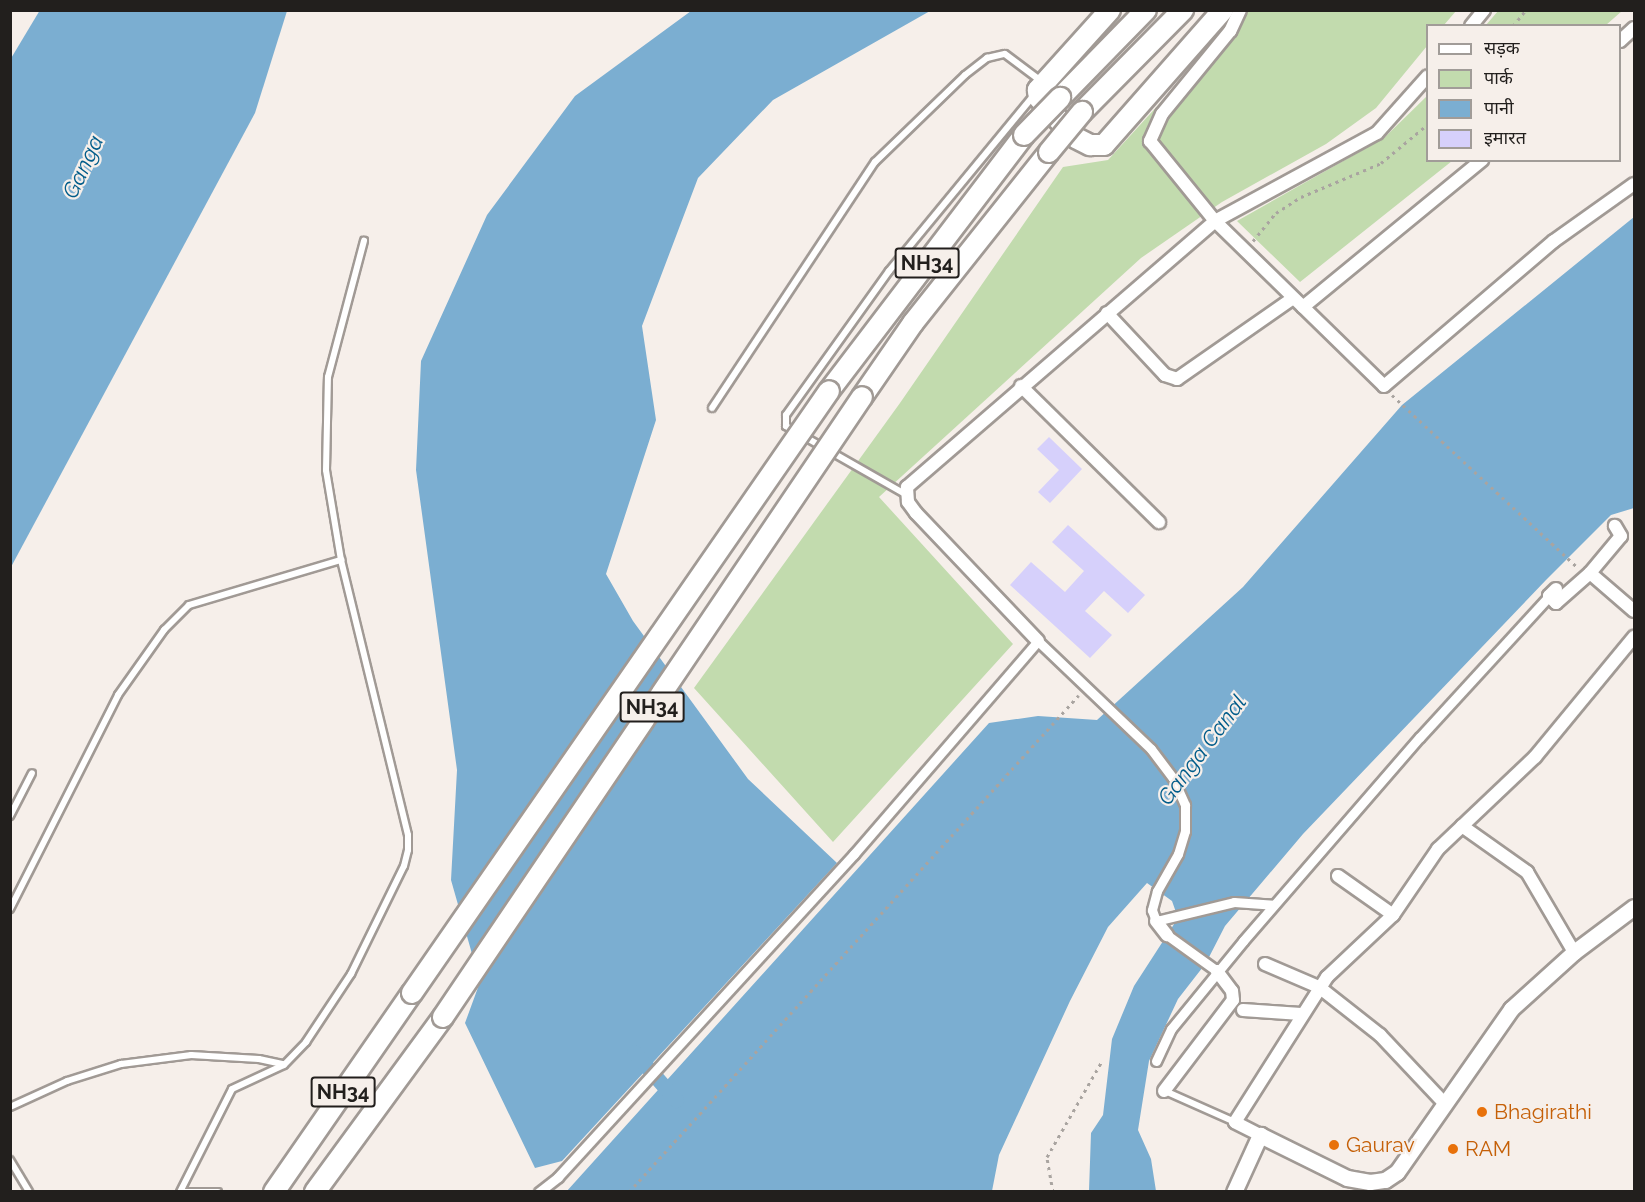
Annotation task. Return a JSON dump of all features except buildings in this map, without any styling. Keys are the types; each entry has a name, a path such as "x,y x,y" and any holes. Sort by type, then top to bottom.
{"highway":[{"path":"1110,10 1040,86 1039,98 1076,138 1090,145 1104,145 1223,10"},
{"name":"NH34","path":"274,1191 829,391 1024,135 1146,10"},
{"name":"NH34","path":"315,1191 443,1017 913,323 1082,112 1183,10"}],"street":[{"path":"1240,10 1230,31 1162,114 1150,141 1215,221 1384,386 1554,241 1635,184"},
{"path":"1473,24 1484,10"},
{"path":"1621,40 1635,28"},
{"path":"1164,1091 1233,1000 1232,991 1217,971 1167,935 1156,921 1152,909 1157,891 1178,854 1185,831 1185,805 1173,778 1151,749 1038,641 916,513 905,494 912,480 1215,221 1377,133 1426,78"},
{"path":"1303,307 1480,162"},
{"path":"1107,313 1166,375 1177,379 1293,298"},
{"path":"1021,386 1159,522"},
{"path":"1156,1061 1171,1029 1217,971 1552,593 1557,603 1585,571 1621,536 1616,526"},
{"path":"1585,571 1635,611"},
{"path":"1635,637 1535,757 1438,849 1393,915 1319,987 1234,1122 1347,1178 1385,1180 1398,1172 1446,1106 1511,1009 1574,952 1635,907"},
{"path":"539,1191 558,1177 854,854 1038,641"},
{"path":"1462,826 1527,872 1574,952"},
{"path":"1338,876 1393,915"},
{"path":"1156,921 1234,902 1274,905"},
{"path":"1265,964 1319,987 1380,1035 1446,1106"},
{"path":"1243,1010 1301,1014"},
{"path":"1234,1191 1260,1135"}],"lane":[{"path":"712,408 875,162 965,75 987,58 1005,54 1017,59 1040,86 889,271 786,416 786,426 905,494"},
{"path":"218,1191 181,1191 223,1099 243,1081 284,1065 306,1042 351,974 404,866 408,850 408,835 341,560 326,470 328,377 364,242"},
{"path":"10,909 118,695 164,630 189,605 341,560"},
{"path":"10,816 32,773"},
{"path":"11,1107 67,1081 121,1064 191,1055 260,1059 284,1065"},
{"path":"1164,1091 1234,1122"},
{"path":"10,1160 29,1191"}],"path":[{"path":"1515,24 1526,10"},
{"path":"1247,253 1276,213 1301,198 1381,163 1426,126"},
{"path":"1402,405 1585,571"},
{"path":"629,1191 1071,704"},
{"path":"1053,1191 1047,1157 1102,1061"}],"green space":[{"path":"1498,10 1622,11 1607,24 1487,24"},
{"path":"1244,11 1456,11 1445,24 1426,24 1426,47 1376,108 1326,144 1222,202 1141,258 879,497 1013,644 833,842 694,688 900,403 1063,167 1108,160"},
{"path":"1426,97 1426,162 1451,162 1300,282 1237,221 1384,138"}],"water":[{"name":"Ganga","path":"40,10 287,11 255,113 11,567 10,60"},
{"path":"691,11 930,11 773,100 698,178 642,326 656,420 606,574 633,621 748,779 837,863 562,1161 535,1168 465,1023 480,982 451,880 457,770 416,470 421,361 487,215 575,96"},
{"name":"Ganga Canal","path":"1634,217 1634,508 1611,515 1546,580 1303,834 1225,926 1206,963 1178,999 1149,1061 1138,1130 1151,1159 1156,1191 1089,1191 1091,1133 1103,1115 1112,1039 1134,986 1178,918 1172,901 1147,883 1108,927 1070,1001 999,1155 992,1191 566,1192 989,723 1038,716 1097,720 1243,587 1402,405"}],"waterway":[{"path":"634,1052 676,1100"}],"place":[{"name":"Bhagirathi","path":"1482,1112"},
{"name":"Gaurav","path":"1334,1145"},
{"name":"RAM","path":"1453,1149"}]}
